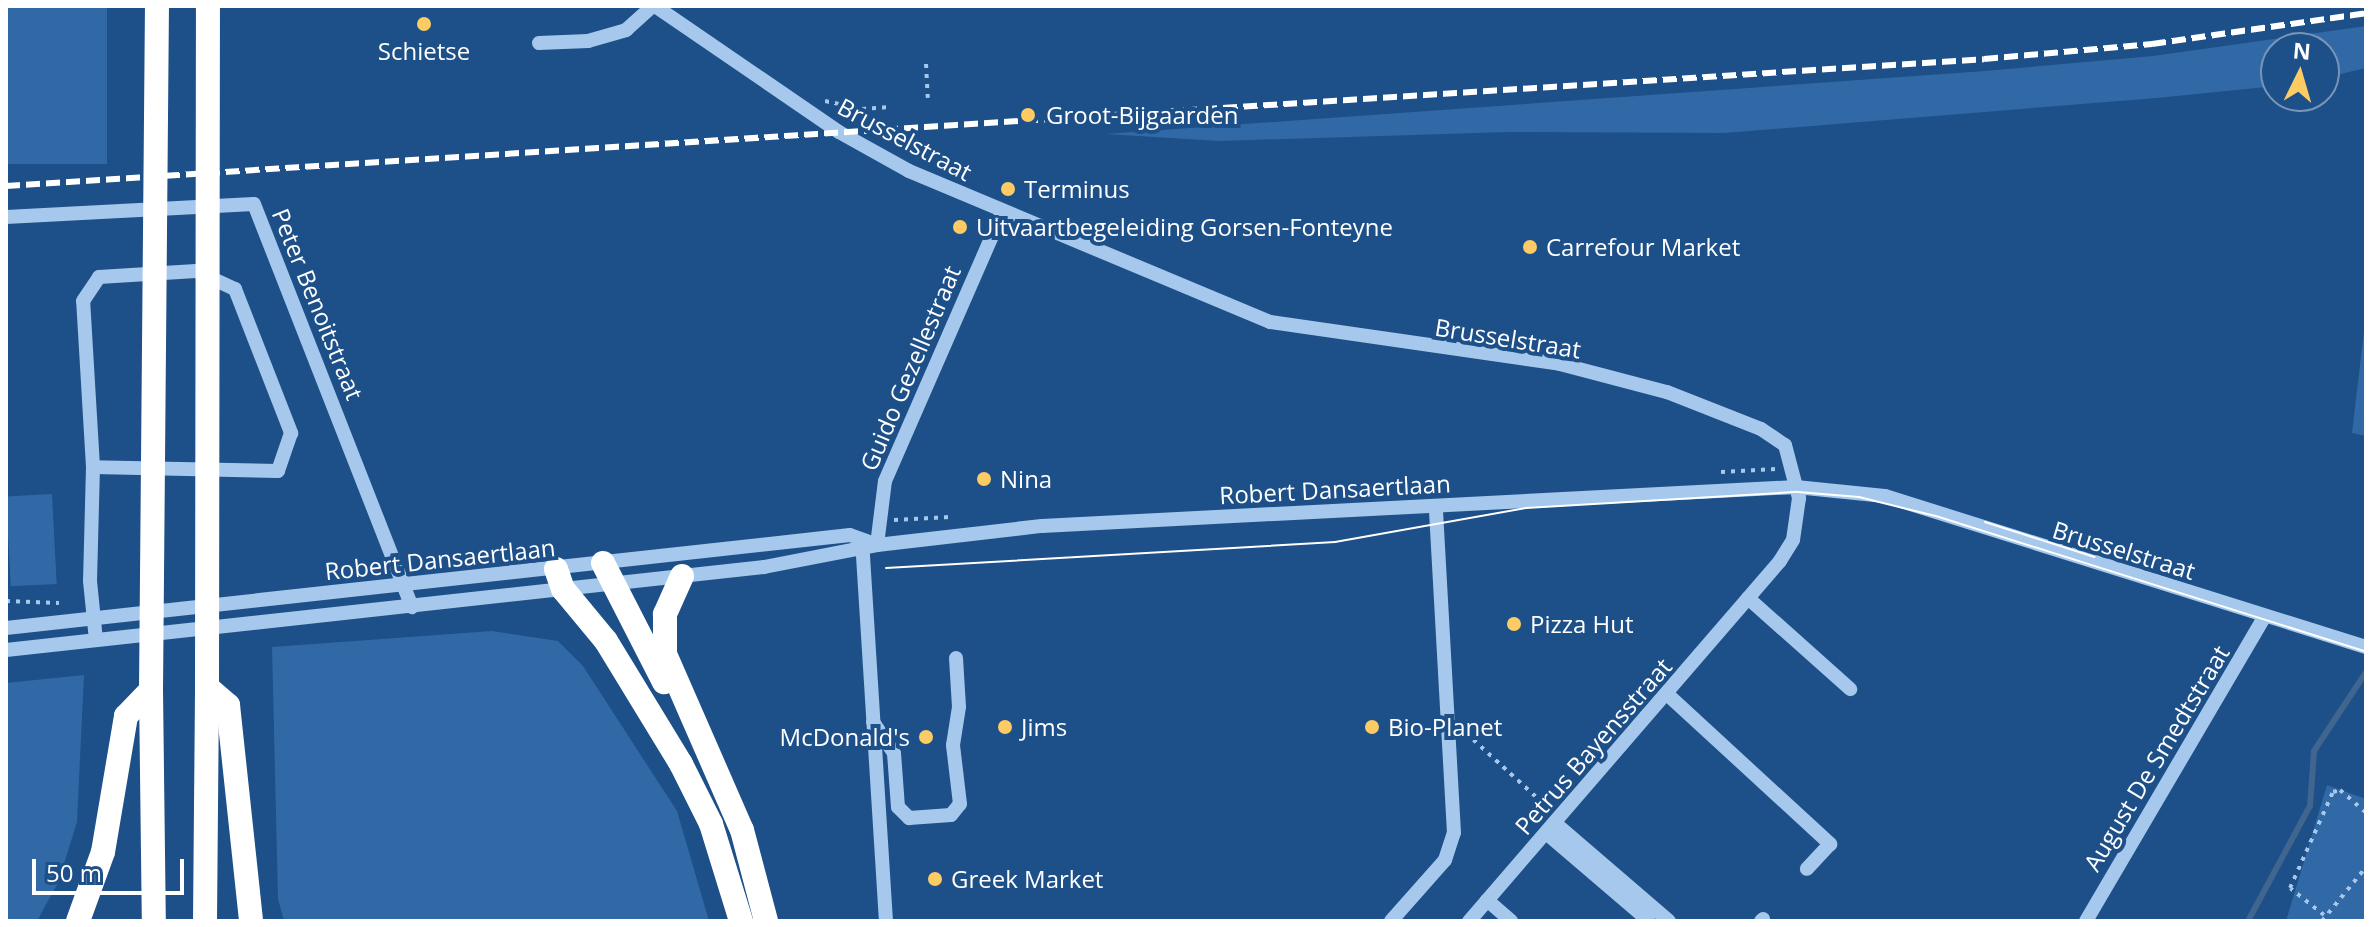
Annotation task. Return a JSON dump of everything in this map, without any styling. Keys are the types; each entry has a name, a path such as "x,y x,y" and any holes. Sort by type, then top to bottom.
{"highway":[{"path":"154,921 151,690 157,6"},
{"path":"205,921 208,6"},
{"path":"608,573 662,679 684,706"},
{"path":"682,576 665,614 665,654 684,706 742,830 766,921"},
{"path":"560,579 606,641 681,764 711,824 741,921"},
{"path":"207,687 228,705 251,921"},
{"path":"80,919 103,852 126,716 151,690"}],"street":[{"path":"539,43 588,41 626,30 654,6"},
{"name":"Brusselstraat","path":"654,6 795,102 909,171 1002,213 1270,322 1560,364 1667,392 1761,429 1785,445 1796,487 1885,496 2366,647"},
{"name":"Peter Benoitstraat","path":"6,217 254,204 408,585 412,607"},
{"name":"Guido Gezellestraat","path":"877,545 885,481 1002,213"},
{"path":"93,467 278,471 291,433 235,289 196,271 99,277 83,301 93,467 90,581 96,640"},
{"name":"Robert Dansaertlaan","path":"6,628 408,585 560,579 608,573 682,576 862,544 877,545 1042,526 1796,487"},
{"name":"Petrus Bayensstraat","path":"1469,921 1551,822 1667,694 1793,540 1796,487"},
{"path":"1391,921 1445,860 1454,833 1436,508"},
{"name":"Robert Dansaertlaan","path":"6,650 412,607 560,579 850,535 862,544"},
{"path":"862,544 886,921"},
{"path":"1748,598 1850,689"},
{"name":"August De Smedtstraat","path":"2086,921 2264,617"},
{"path":"873,722 894,753 898,807 909,818 951,815 960,804 953,745 959,707 956,658"},
{"path":"1667,694 1830,844 1807,869"},
{"path":"1551,822 1649,921"},
{"path":"1551,822 1669,921"},
{"path":"1487,900 1511,921"}],"path":[{"path":"926,64 928,98"},
{"path":"795,102 890,107"},
{"path":"1464,730 1551,822"},
{"path":"2366,813 2340,790 2333,792 2318,834 2290,888 2323,918 2366,867"}],"shaded area":[{"path":"6,6 107,6 107,164 6,164"},
{"path":"2366,26 2366,68 2340,74 2340,32 2323,32"},
{"path":"2260,41 2260,88 1724,133 1509,132 1219,141 1106,134 1985,71 2153,56"},
{"path":"2366,314 2366,436 2352,433"},
{"path":"52,494 57,584 11,586 6,496"},
{"path":"492,631 558,641 583,666 677,811 709,921 284,921 278,899 272,647"},
{"path":"84,675 77,822 58,883 37,921 6,921 6,683"},
{"path":"2327,785 2366,799 2366,921 2286,921"}],"waterway":[{"path":"2248,921 2310,806 2314,751 2366,672"}],"tram line":[{"path":"886,568 1335,542 1526,508 1798,492 1859,497 1939,517 2366,652"},
{"path":"1985,522 2095,557"}],"railway":[{"path":"6,186 1984,59 2152,44 2366,13"}],"place":[{"name":"Schietse","path":"424,24"},
{"name":"Groot-Bijgaarden","path":"1028,115"},
{"name":"Terminus","path":"1008,189"},
{"name":"Uitvaartbegeleiding Gorsen-Fonteyne","path":"960,227"},
{"name":"Carrefour Market","path":"1530,247"},
{"name":"Nina","path":"984,479"},
{"name":"Pizza Hut","path":"1514,624"},
{"name":"Jims","path":"1005,727"},
{"name":"Bio-Planet","path":"1372,727"},
{"name":"McDonald's","path":"926,737"},
{"name":"Greek Market","path":"935,879"}]}
